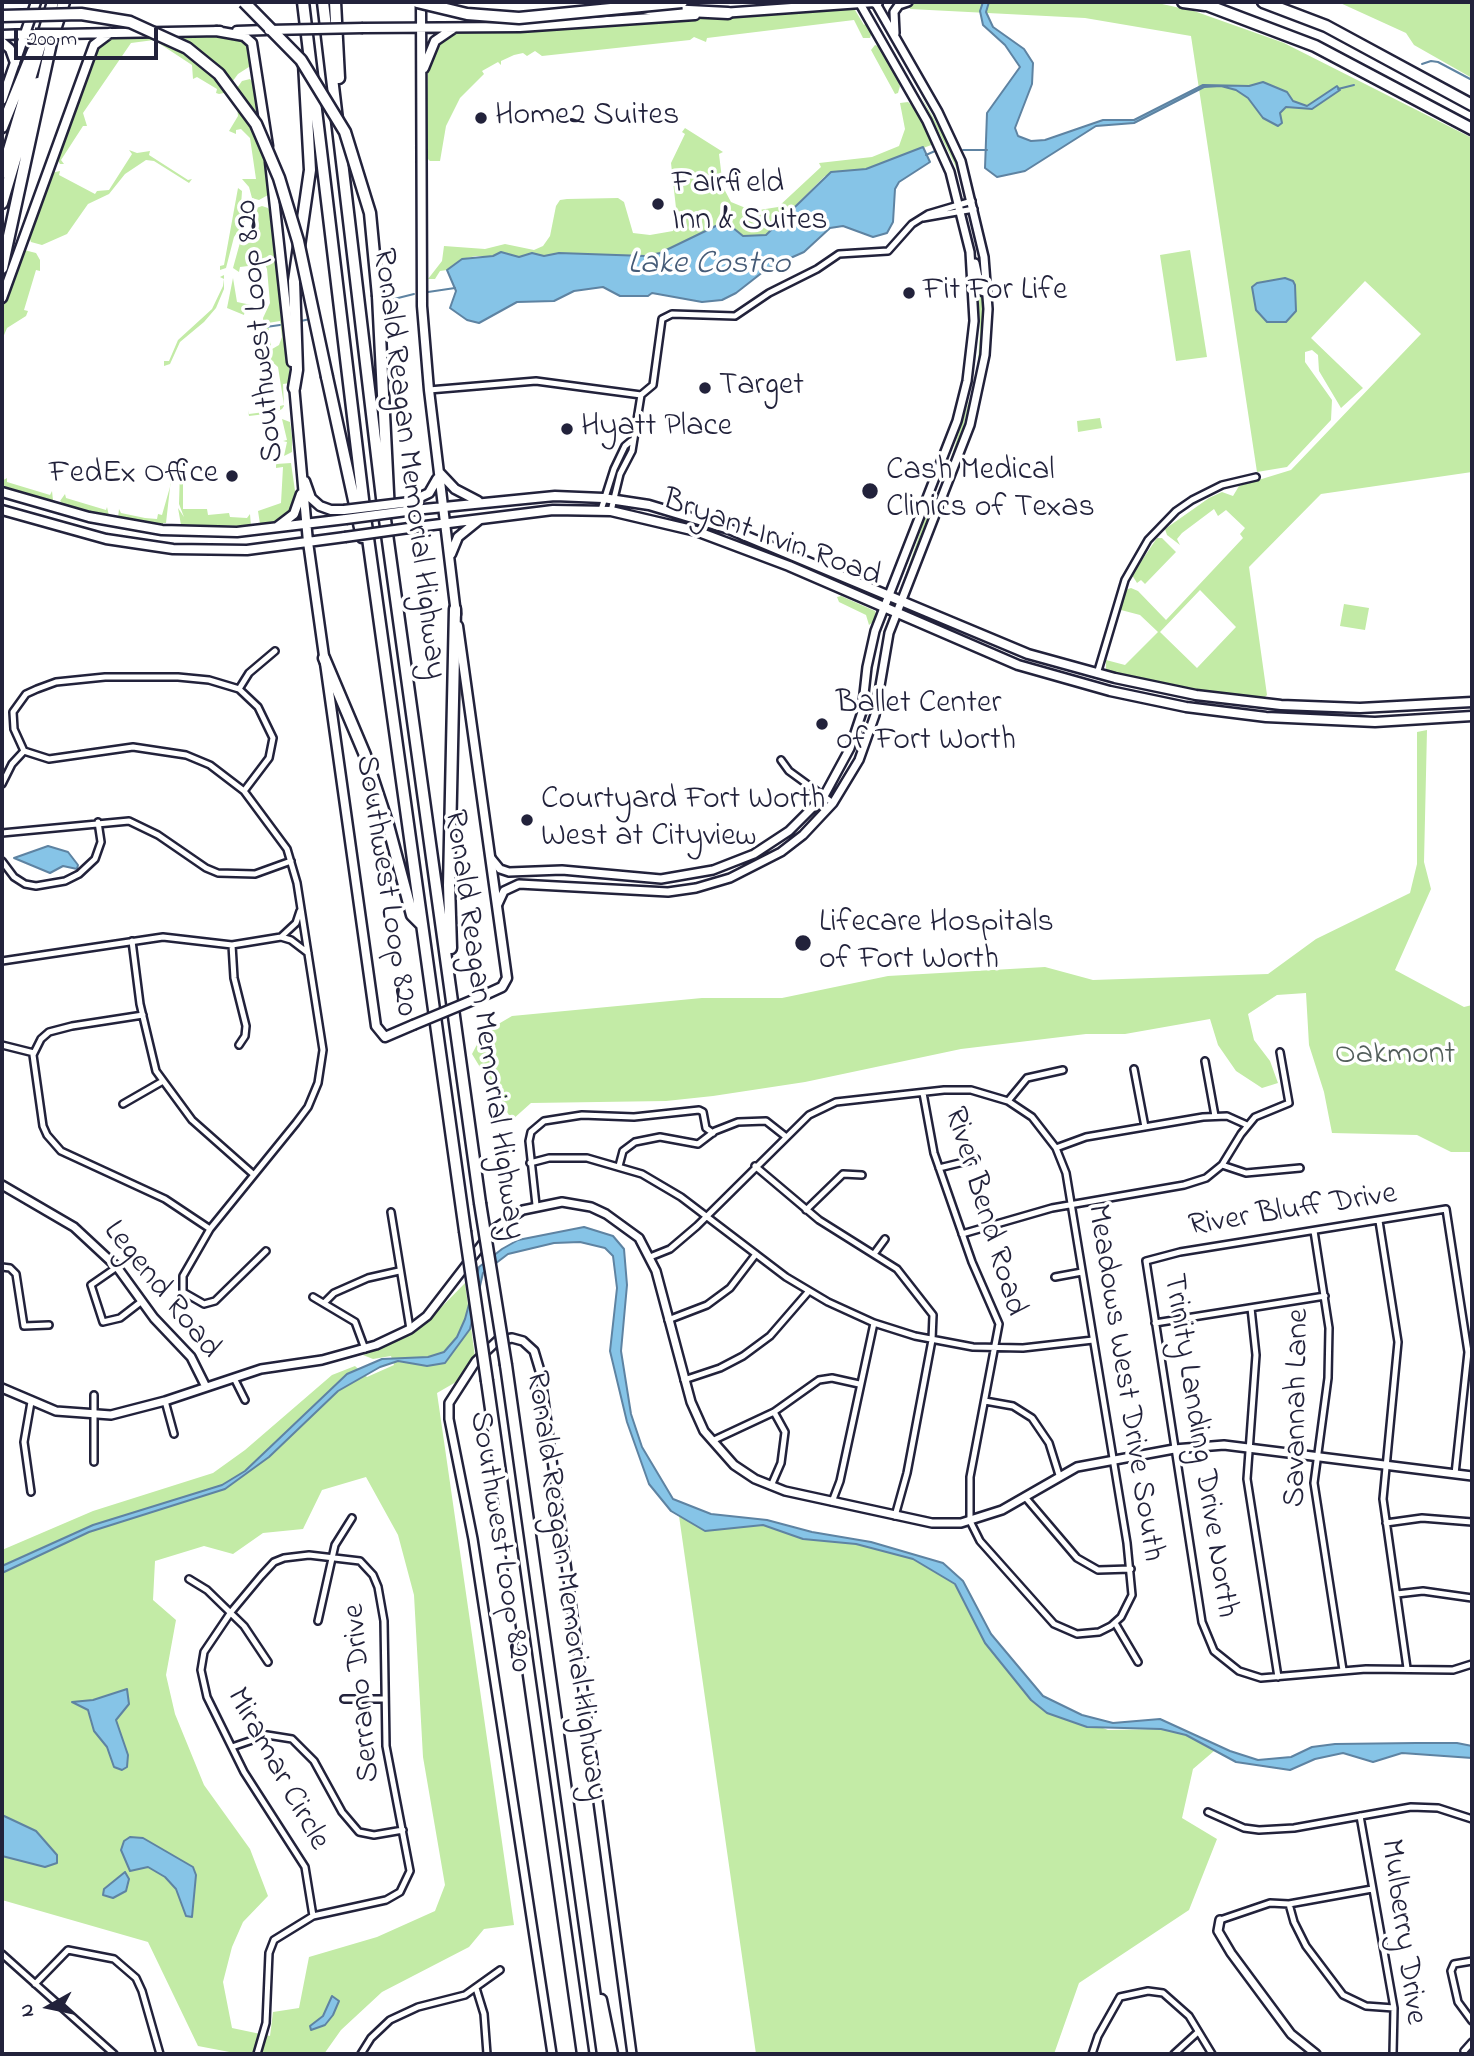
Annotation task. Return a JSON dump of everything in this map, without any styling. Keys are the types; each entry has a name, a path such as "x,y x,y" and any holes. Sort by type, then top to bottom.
{"highway":[{"path":"2,127 53,2"},
{"path":"2,173 53,2"},
{"path":"2,203 64,2"},
{"path":"244,2 278,33 307,68 330,104 351,146 366,194 374,239 383,366 390,498 387,533"},
{"name":"Ronald Reagan Memorial Highway","path":"303,2 421,924 583,2054"},
{"name":"Ronald Reagan Memorial Highway","path":"323,2 387,533 603,2054"},
{"path":"335,2 344,124 341,141"},
{"path":"419,2 467,14 519,18 682,2"},
{"path":"616,2 649,9 728,13"},
{"path":"1184,2 1212,5"},
{"path":"1199,2 1315,46 1472,129"},
{"path":"1263,2 1326,26"},
{"path":"1280,2 1472,105"},
{"path":"2,16 81,14 130,22 187,48 219,74 256,124 279,178 298,241 363,541 384,692 391,700"},
{"path":"294,388 297,370 294,281 310,178 301,26 304,14"},
{"path":"2,268 51,43"},
{"path":"452,990 449,895 455,609"},
{"path":"324,658 365,755 388,825 412,915 421,924"},
{"path":"581,1896 587,1905 612,2054"}],"main road":[{"path":"2,100 30,34 36,2"},
{"name":"Southwest Loop 820","path":"216,31 248,38 256,53 284,282 308,542 376,1026 385,1037 478,998 507,982 449,568 429,390 421,279 419,2"},
{"path":"2,34 421,26 520,27 876,2"},
{"path":"421,82 430,48 440,36 456,27"},
{"path":"2,298 94,45 110,33"},
{"path":"2,42 10,49 15,65"},
{"path":"300,469 315,502 345,514"},
{"path":"412,506 429,493 439,472 457,491 481,502"},
{"path":"271,529 294,514 302,487"},
{"name":"Bryant Irvin Road","path":"2,492 89,517 149,528 218,532 307,525 345,514 412,506 442,507 555,496 608,499 700,518 1028,654 1097,674 1166,689 1259,703 1345,708 1472,702"},
{"name":"Bryant Irvin Road","path":"2,510 87,535 173,549 247,550 553,510 606,511 696,531 789,566 990,654 1110,691 1248,716 1375,722 1472,716"},
{"path":"449,568 455,542 481,519"},
{"path":"990,654 994,640"},
{"path":"1077,682 1097,674 1110,691"},
{"path":"1136,683 1147,699 1166,689"}],"street":[{"path":"859,2 933,132 950,172 961,208 981,291 988,293"},
{"path":"498,904 504,891 519,884 636,890 696,888 759,865 793,844 833,803 859,760 875,715 885,646 967,438 985,355 988,293 973,205 950,135 876,2"},
{"path":"895,37 894,12 899,5 908,2"},
{"path":"608,499 632,451 641,395 653,385 662,319 671,314 729,317 839,254 888,251 912,225 923,218 973,205"},
{"path":"491,858 500,869 509,872 562,870 639,878 687,876 754,855 789,831 824,796 845,759 862,712 869,655 954,431 967,381 974,321 970,252"},
{"path":"967,381 980,385"},
{"path":"429,390 536,382 641,395"},
{"path":"606,511 614,470 625,446 632,441"},
{"path":"614,470 620,474"},
{"path":"1097,674 1125,580 1149,540 1176,511 1192,500 1222,485 1256,477"},
{"path":"934,486 946,490"},
{"path":"239,689 249,673 275,650"},
{"path":"244,792 269,758 273,738 258,707 239,689 178,677 105,677 56,682 26,694 13,712 14,729 24,751 49,759 133,747 165,750 210,765 244,792 279,835 291,861 301,908 323,1050 318,1083 308,1107 210,1229 183,1276 181,1287 186,1295 204,1304 220,1298 265,1251"},
{"path":"862,712 875,715"},
{"path":"2,784 12,764 24,751"},
{"path":"781,761 789,771 833,803"},
{"path":"2,833 129,821 158,835 206,868 219,873 256,874 291,861"},
{"path":"2,861 14,877 25,884 36,886 65,881 79,874 95,859 101,842 98,822"},
{"path":"754,855 759,865"},
{"path":"636,890 639,878"},
{"path":"281,937 296,923 301,908"},
{"path":"2,961 163,937 232,945 281,937 301,945 308,953"},
{"path":"132,941 149,1048 163,1081 192,1119 253,1174"},
{"path":"232,945 234,978 246,1026 245,1037 239,1045"},
{"path":"143,1015 58,1028 41,1039 34,1053 43,1126 57,1149 165,1199 210,1229"},
{"path":"2,1045 34,1053"},
{"path":"962,1234 1021,1215 1184,1185 1206,1178 1222,1165 1247,1125 1263,1112 1289,1103 1280,1052"},
{"path":"1205,1061 1215,1116"},
{"path":"1133,1069 1144,1127"},
{"path":"650,1257 670,1249 705,1218 809,1115 836,1102 971,1090 1008,1101 1027,1078 1063,1070"},
{"path":"123,1104 163,1081"},
{"name":"River Bend Road","path":"923,1093 939,1168 962,1234 997,1319 996,1347 970,1477 970,1521"},
{"name":"Meadows West Drive South","path":"1008,1101 1032,1117 1056,1148 1063,1162 1072,1205 1131,1569 1131,1600 1115,1623"},
{"path":"536,1205 530,1163 531,1132 544,1121 582,1115 634,1117 699,1110 703,1112 706,1128 713,1133"},
{"path":"1056,1148 1086,1137 1215,1116 1227,1116 1247,1125"},
{"path":"619,1166 623,1151 635,1142 660,1137 698,1144 713,1133 738,1122 759,1119 771,1124 785,1136"},
{"path":"530,1163 549,1158 587,1158 619,1166 660,1183 809,1291 874,1323 932,1340 996,1347 1093,1340"},
{"path":"939,1168 976,1159"},
{"path":"1222,1165 1246,1173 1300,1168"},
{"path":"755,1166 806,1210 897,1269 930,1311 934,1321 932,1340 907,1473 895,1516"},
{"path":"806,1210 843,1174 862,1175"},
{"name":"Legend Road","path":"2,1185 84,1234 117,1267 167,1334 191,1357 206,1387"},
{"path":"2,1388 56,1411 111,1415 268,1368 322,1360 365,1349 410,1329 427,1315 494,1229 536,1205 562,1202 599,1210 631,1230 650,1257 694,1410 711,1441 734,1465 771,1486 895,1516 943,1524 991,1515 1077,1467 1174,1449 1224,1445 1249,1447 1472,1476"},
{"name":"River Bluff Drive","path":"1148,1259 1446,1209 1468,1352 1455,1474"},
{"path":"391,1212 410,1329"},
{"path":"1379,1221 1398,1342 1383,1499 1407,1668"},
{"name":"Savannah Lane","path":"1314,1231 1325,1296 1329,1363 1314,1483 1343,1670"},
{"path":"874,1254 886,1239"},
{"path":"668,1320 707,1305 730,1288 756,1254"},
{"name":"Trinity Landing Drive North","path":"1148,1259 1145,1265 1174,1449 1202,1622 1209,1645 1224,1661 1239,1671 1261,1678 1343,1670 1407,1668 1453,1671 1472,1664"},
{"path":"2,1267 10,1268 16,1274 24,1326 49,1325"},
{"path":"117,1267 92,1285 103,1322 120,1318 142,1301"},
{"path":"324,1303 334,1293 368,1278 399,1271"},
{"path":"1055,1277 1082,1272"},
{"path":"684,1380 720,1368 743,1356 770,1336 809,1291"},
{"path":"1155,1323 1325,1296"},
{"path":"313,1297 355,1322 365,1349"},
{"path":"1251,1308 1256,1355 1247,1479 1278,1677"},
{"path":"832,1502 840,1481 874,1323"},
{"name":"Southwest Loop 820","path":"552,2054 473,1539 449,1419 449,1402 477,1361 497,1341 512,1338 529,1345 537,1356 540,1371 632,2054"},
{"path":"234,1378 245,1400"},
{"path":"711,1441 774,1412 824,1378 859,1384"},
{"path":"93,1395 91,1415 94,1462"},
{"path":"165,1401 174,1433"},
{"path":"985,1401 1013,1406 1032,1418 1049,1443 1059,1475"},
{"path":"31,1402 24,1442 31,1492"},
{"path":"771,1486 781,1463 785,1432 774,1412"},
{"path":"1025,1497 1077,1558 1098,1570 1131,1569"},
{"path":"318,1621 335,1545 352,1518"},
{"path":"1386,1523 1422,1518 1472,1522"},
{"path":"970,1521 980,1541 1054,1624 1069,1632 1088,1634 1115,1623 1138,1662"},
{"name":"Miramar Circle","path":"313,1916 310,1884 305,1867 261,1801 232,1747 207,1697 201,1670 204,1652 231,1612 274,1562 289,1557 332,1557"},
{"name":"Serrano Drive","path":"257,2054 268,2010 270,1948 277,1937 313,1916 378,1903 400,1892 410,1871 386,1746 384,1622 378,1587 373,1575 360,1562 332,1557"},
{"path":"189,1579 231,1612 268,1662"},
{"path":"1397,1594 1423,1591 1472,1598"},
{"path":"344,1699 384,1699"},
{"path":"232,1747 267,1735 292,1739 314,1761 342,1812 359,1832 374,1835 403,1830"},
{"path":"1208,1812 1244,1828 1259,1830 1422,1806 1472,1819"},
{"name":"Mulberry Drive","path":"1360,1816 1394,2008 1392,2054"},
{"path":"1316,2054 1291,2034 1230,1953 1218,1931 1220,1920 1270,1903 1289,1903 1372,1889"},
{"path":"1289,1903 1294,1922 1306,1946 1342,1995 1366,2006 1394,2008"},
{"path":"35,1984 68,1950 114,1959 135,1978 142,1991 160,2054"},
{"path":"2,1954 114,2054"},
{"path":"1472,1961 1454,1964 1451,1971 1458,2002 1472,2021"},
{"path":"361,2054 371,2038 401,2013 466,1995 500,1970"},
{"path":"476,1988 484,2014 487,2054"},
{"path":"1092,2054 1097,2036 1120,1997 1139,1991 1163,1993 1189,2016 1212,2054"},
{"path":"1174,2054 1198,2032"},
{"path":"1464,2051 1472,2042"}],"green space":[{"path":"1153,2 1194,11 1284,43 1472,138 1472,472 1321,494 1249,567 1267,695 1263,699 1174,687 1106,672 1106,660 1125,665 1158,632 1140,615 1121,610 1125,590 1131,588 1138,591 1166,620 1243,538 1240,534 1245,528 1226,510 1218,516 1214,509 1182,533 1177,539 1180,545 1167,535 1165,529 1209,498 1222,492 1233,496 1239,486 1291,470 1421,334 1365,281 1311,338 1363,388 1341,408 1319,371 1318,355 1312,350 1305,352 1305,362 1332,400 1331,420 1287,467 1257,472 1191,36 1085,18 910,9 908,4","holes":["1200,590 1236,627 1197,668 1160,632"]},
{"path":"1338,2 1472,2 1472,78 1414,45 1406,33"},
{"path":"847,8 855,10 864,25 867,22 872,32 870,38 863,38 854,20 707,38 706,42 694,37 690,40 542,56 535,51 527,56 523,53 514,55 501,61 501,65 498,62 482,71 484,74 460,98 446,126 440,161 430,161 425,156 428,67 438,42 451,32 604,26"},
{"path":"108,37 238,37 251,45 252,65 238,74 224,93 219,94 216,93 217,89 197,77 193,79 192,65 154,40 131,43 83,113 87,126 83,126 61,160 64,164 60,164 56,157 96,46"},
{"path":"875,45 881,47 890,63 900,86 898,93 895,94 871,50"},
{"path":"250,79 257,88 269,189 268,195 259,200 252,198 249,187 242,179 256,179 250,138 241,129 236,130 236,134 229,131 238,116 235,91 242,81"},
{"path":"921,96 955,156 967,198 955,165"},
{"path":"908,102 916,109 934,144 866,169 825,176 766,235 743,236 722,223 660,253 645,256 544,256 532,253 519,257 476,256 462,259 447,270 440,271 435,279 428,279 442,261 444,246 485,249 505,244 534,250 543,246 550,236 556,206 560,200 618,198 624,202 633,233 650,235 673,231 677,217 671,163 685,134 682,132 685,128 723,152 719,154 723,187 731,202 753,211 778,207 821,167 819,163 872,157 899,146 905,129 900,103"},
{"path":"129,150 137,153 150,151 149,155 188,180 192,179 189,183 154,161 146,160 125,174 109,194 88,204 67,234 42,245 31,242 28,234 51,173 60,171 59,175 95,194 97,191 109,190 132,154"},
{"path":"238,188 242,191 241,206 246,220 234,237 226,268 220,270 220,266 224,265"},
{"path":"262,206 268,208 273,216 286,320 290,383 283,384 284,405 278,367 268,358 267,352 279,345 282,337 280,321 268,323 271,346 267,350 263,318 270,303 267,269 265,264 240,267 239,272 233,268 241,239 253,223 254,209"},
{"path":"24,250 36,253 40,260 40,271 36,270 24,310 28,311 26,316 7,328 2,340 2,306"},
{"path":"1190,250 1207,357 1176,361 1160,255"},
{"path":"233,278 237,302 261,307 245,309 244,315 227,308"},
{"path":"224,279 224,289 216,308 180,342 170,364 164,366 164,361 169,361 178,340 212,309"},
{"path":"978,290 984,295 984,330 977,376 980,332"},
{"path":"971,394 958,449 945,482 945,477"},
{"path":"248,410 249,414 280,410 249,416"},
{"path":"1100,418 1102,428 1078,432 1077,421"},
{"path":"282,419 290,422 292,437 292,452 284,456 287,442 283,441 287,440"},
{"path":"291,463 296,498 291,511 276,521 260,524 258,511 281,503 283,467 276,468 276,464"},
{"path":"166,467 171,468 172,470 166,523 163,523 163,527 118,518 119,509 121,513 145,518 157,519 158,514 162,515 170,487 171,469"},
{"path":"180,470 183,470 183,509 207,509 208,515 229,513 230,517 247,518 250,514 251,526 181,525 178,508 184,517 179,504"},
{"path":"7,478 7,482 50,495 52,491 53,500 49,503 5,487 2,481"},
{"path":"65,494 66,498 106,510 107,507 109,516 104,518 63,504 60,501"},
{"path":"935,497 918,551 899,594 923,524"},
{"path":"1157,538 1162,538 1176,552 1145,584 1141,580 1137,583 1132,575"},
{"path":"841,596 875,611 877,616 873,626 873,622 869,625 866,615 839,602 837,597"},
{"path":"1344,604 1369,608 1365,630 1340,626"},
{"name":"Oakmont","path":"1427,730 1424,862 1431,889 1395,970 1464,1007 1472,1005 1472,1152 1451,1152 1417,1135 1332,1133 1324,1092 1309,1045 1306,993 1277,995 1248,1014 1254,1040 1270,1061 1278,1083 1262,1088 1236,1071 1218,1045 1210,1019 1125,1034 1086,1034 961,1049 805,1082 713,1096 666,1101 531,1103 512,1120 472,1054 483,1033 512,1016 702,998 782,998 888,976 1045,967 1093,980 1268,974 1316,939 1410,893 1417,864 1417,732"},
{"path":"465,1283 475,1357 456,1382 437,1393 514,1925 484,1929 469,1947 382,1992 341,2030 324,2054 240,2054 198,2046 148,1942 2,1900 2,1550 93,1511 213,1473 245,1450 332,1375 355,1366 367,1377 394,1365 391,1356 373,1359 363,1355 389,1345 425,1324","holes":["366,1477 398,1535 414,1595 423,1757 445,1885 435,1911 377,1937 309,1957 299,2008 273,2012 270,2036 232,2028 223,1982 232,1947 243,1922 268,1896 250,1849 204,1785 175,1714 166,1675 176,1620 153,1600 155,1561 204,1546 233,1554 263,1533 303,1529 322,1490"]},
{"path":"679,1516 706,1531 763,1525 803,1539 856,1544 913,1559 955,1584 985,1643 1031,1700 1108,1730 1161,1729 1186,1735 1214,1751 1193,1769 1182,1818 1217,1839 1189,1910 1079,1983 1054,2054 756,2054"}],"water":[{"path":"983,2 989,2 986,12 993,27 1024,49 1033,63 1032,84 1015,128 1018,136 1031,141 1045,140 1103,120 1134,120 1203,85 1249,86 1263,82 1287,92 1293,101 1307,106 1337,86 1340,90 1312,109 1286,107 1280,113 1282,123 1278,126 1263,118 1248,98 1236,90 1221,86 1204,87 1134,123 1096,126 1025,171 997,177 985,168 987,113 1020,67 1005,45 983,25 980,11"},
{"name":"Lake Costco","path":"923,147 930,162 899,182 895,189 893,222 887,233 873,237 843,226 830,228 804,252 768,268 736,293 722,300 702,302 652,293 648,296 620,296 603,287 574,291 554,301 517,302 479,323 467,320 450,308 456,291 447,270 462,259 493,256 501,252 519,257 532,253 544,256 559,253 645,256 660,253 722,223 727,223 743,236 766,235 831,172 866,169"},
{"path":"1285,278 1293,281 1295,285 1296,311 1286,322 1267,322 1256,310 1252,287 1257,283"},
{"path":"48,846 68,852 78,865 77,869 63,866 50,873 14,858"},
{"path":"584,1227 613,1236 624,1249 627,1285 621,1351 631,1414 642,1447 673,1499 711,1514 767,1520 812,1532 871,1542 943,1563 963,1581 991,1634 1043,1696 1082,1715 1113,1723 1160,1719 1230,1751 1258,1760 1291,1757 1312,1747 1335,1744 1416,1743 1457,1743 1472,1746 1472,1758 1402,1753 1373,1762 1343,1753 1315,1759 1290,1770 1236,1762 1186,1735 1161,1729 1087,1727 1047,1713 1031,1700 985,1643 955,1584 913,1559 856,1544 803,1539 763,1525 705,1531 671,1511 649,1484 627,1422 610,1351 617,1288 613,1256 605,1248 580,1242 554,1243 508,1254 483,1273 470,1329 445,1363 427,1366 398,1361 380,1367 338,1391 269,1457 225,1489 89,1532 2,1573 2,1566 93,1525 222,1485 245,1471 347,1374 382,1359 428,1357 444,1352 457,1337 465,1319 479,1267 502,1249 518,1240"},
{"path":"127,1689 129,1704 116,1720 128,1755 127,1767 122,1770 114,1767 107,1747 94,1731 88,1710 72,1702 93,1700"},
{"path":"2,1815 36,1831 57,1855 57,1863 45,1867 2,1856"},
{"path":"130,1837 143,1838 193,1867 196,1875 192,1917 186,1916 176,1889 165,1877 148,1867 130,1871 121,1850 124,1841"},
{"path":"125,1872 129,1879 126,1891 113,1898 103,1895 104,1889"},
{"path":"332,1996 339,2001 333,2015 325,2025 311,2030 310,2026 323,2016"}],"waterway":[{"path":"1422,64 1438,62 1472,80"},
{"path":"1338,89 1354,85"},
{"path":"963,150 987,150"},
{"path":"926,155 935,151"},
{"path":"428,292 455,288"},
{"path":"386,301 414,294"},
{"path":"301,321 310,319"},
{"path":"266,327 280,325"}],"place":[{"name":"Home2 Suites","path":"481,118"},
{"name":"Fairfield Inn & Suites","path":"658,204"},
{"name":"Fit For Life","path":"909,293"},
{"name":"Target","path":"705,388"},
{"name":"Hyatt Place","path":"567,429"},
{"name":"FedEx Office","path":"232,476"},
{"name":"Cash Medical Clinics of Texas","path":"870,491"},
{"name":"Ballet Center of Fort Worth","path":"822,724"},
{"name":"Courtyard Fort Worth West at Cityview","path":"527,820"},
{"name":"Lifecare Hospitals of Fort Worth","path":"803,943"}]}
